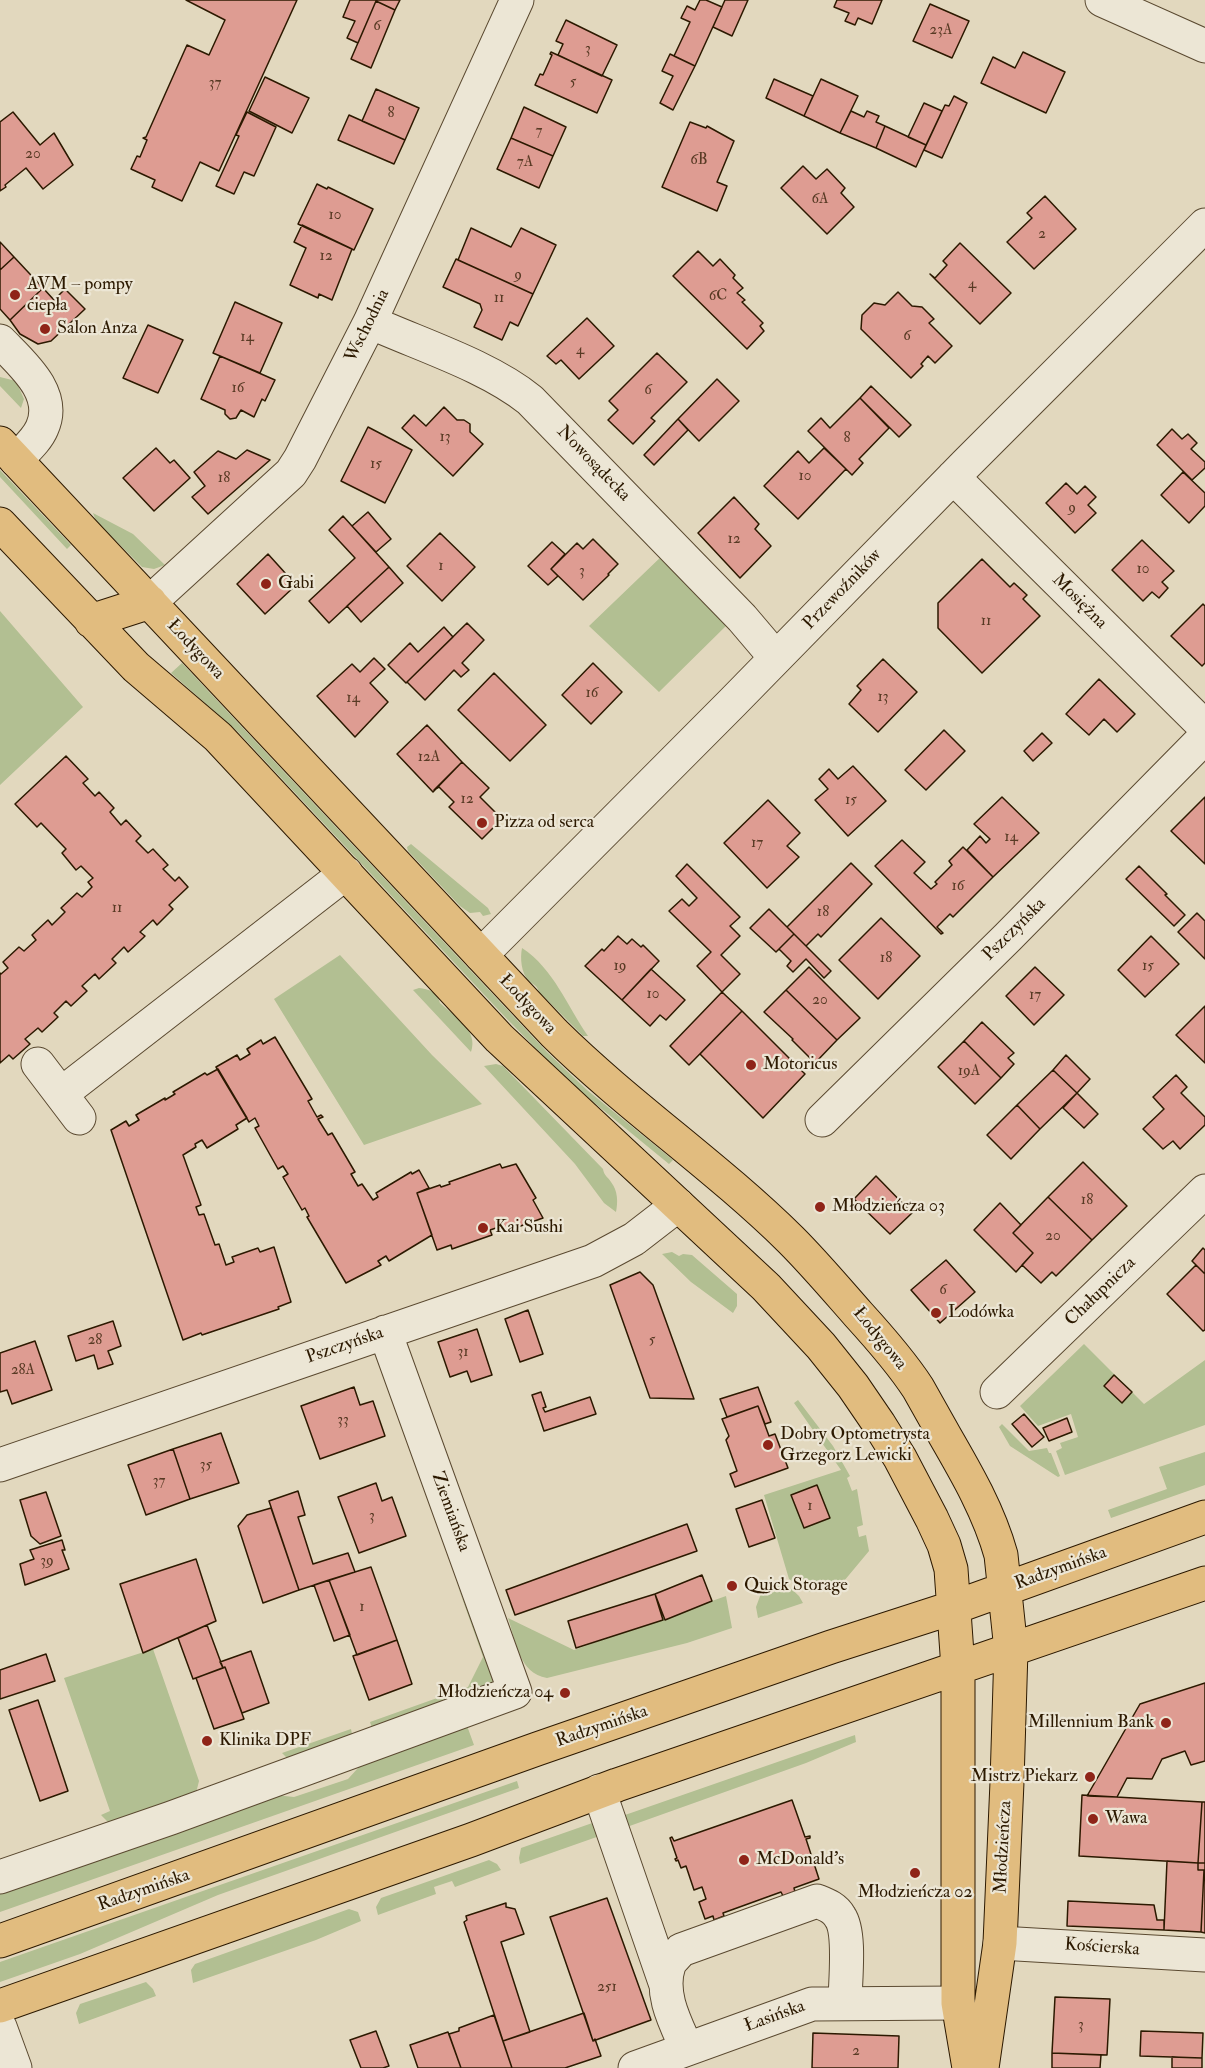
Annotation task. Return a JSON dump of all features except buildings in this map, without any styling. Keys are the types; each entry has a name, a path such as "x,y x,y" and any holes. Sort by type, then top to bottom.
{"main road":[{"name":"Łodygowa","path":"8,452 582,1061 790,1239 832,1283 892,1353 917,1387 962,1466 981,1501 997,1540 1005,1589"},
{"path":"0,524 136,667 218,737 500,1038 766,1287 821,1346 853,1386 900,1458 940,1534 951,1569 958,1668 958,2003 969,2068"},
{"path":"91,621 150,602"},
{"name":"Radzymińska","path":"0,1941 559,1741 831,1647 955,1607 1205,1517"},
{"path":"0,2006 471,1840 599,1791 1205,1583"},
{"name":"Młodzieńcza","path":"982,2068 1000,1943 1011,1650 1005,1589"}],"street":[{"name":"Wschodnia","path":"150,602 291,473 370,322 517,0"},
{"path":"1102,0 1205,46"},
{"name":"Przewoźników","path":"481,955 1205,225"},
{"name":"Nowosądecka","path":"370,322 488,373 518,390 742,618 776,658"},
{"path":"0,341 36,378 43,397 46,417 42,429 8,452"},
{"name":"Mosiężna","path":"953,477 1205,727"},
{"name":"Pszczyńska","path":"822,1120 1205,737"},
{"path":"38,1064 70,1106 346,873"},
{"name":"Chałupnicza","path":"997,1392 1205,1191"},
{"name":"Pszczyńska","path":"0,1465 593,1261 634,1239 678,1205"},
{"name":"Ziemiańska","path":"0,1877 171,1818 515,1692 385,1332"},
{"path":"599,1791 666,1985 670,2008 687,2049"},
{"path":"666,1985 669,1964 681,1950 817,1900 831,1906 841,1918 846,1932 845,2002"},
{"name":"Kościerska","path":"1000,1943 1205,1955"},
{"name":"Łasińska","path":"635,2068 812,2004 958,2003"},
{"path":"0,2027 15,2068"}],"green space":[{"path":"0,377 16,381 24,399 21,408 0,386"},
{"path":"0,470 71,545 67,549 0,477"},
{"path":"93,513 133,534 165,565 154,569 142,567 96,521"},
{"path":"665,553 730,622 659,692 589,626"},
{"path":"0,611 83,707 0,785"},
{"path":"182,663 547,1052 587,1090 673,1160 669,1164 570,1083 506,1018 238,732 171,673"},
{"path":"411,844 488,908 491,914 483,916 480,912 470,913 460,906 408,851 407,847"},
{"path":"522,948 543,966 588,1036 583,1036 526,978 522,965"},
{"path":"340,955 432,1055 482,1104 364,1145 274,999"},
{"path":"419,988 435,994 440,1003 464,1024 472,1037 471,1052 413,990"},
{"path":"496,1064 503,1066 603,1169 616,1193 616,1212 604,1203 575,1164 484,1066"},
{"path":"672,1252 679,1256 692,1255 737,1294 737,1306 733,1313 691,1282 662,1254"},
{"path":"1084,1344 1144,1404 1205,1360 1205,1425 1065,1475 1056,1451 1062,1448 1060,1443 1078,1437 1071,1414 1038,1426 1020,1406"},
{"path":"798,1400 833,1446 850,1476 847,1478 852,1491 857,1489 863,1525 857,1527 859,1537 866,1535 869,1551 844,1581 809,1592 789,1579 764,1495 841,1470 794,1403","holes":["817,1485 830,1517 804,1528 791,1495"]},
{"path":"1002,1424 1029,1451 1047,1448 1060,1476 1058,1477 1010,1446 999,1427"},
{"path":"1205,1452 1205,1485 1111,1518 1108,1510 1167,1489 1159,1467"},
{"path":"456,1581 494,1679 492,1685 373,1731 370,1722 468,1687 483,1657"},
{"path":"785,1583 803,1603 758,1618 756,1607 763,1588"},
{"path":"726,1596 732,1628 687,1643 547,1678 530,1670 524,1663 516,1646 508,1618 574,1650"},
{"path":"153,1649 199,1781 196,1793 110,1824 101,1815 110,1811 64,1678"},
{"path":"466,1723 474,1745 0,1912 0,1887 266,1794 294,1797 348,1779 369,1756"},
{"path":"351,1729 353,1739 290,1761 282,1753"},
{"path":"855,1735 856,1742 806,1763 624,1828 622,1820 625,1815"},
{"path":"517,1781 519,1788 218,1895 80,1954 0,1982 0,1962"},
{"path":"598,1821 608,1833 520,1864 521,1848"},
{"path":"489,1860 497,1864 501,1870 455,1887 452,1881 434,1887 436,1894 378,1915 376,1907 381,1898"},
{"path":"349,1909 358,1912 361,1921 316,1940 193,1983 191,1970 195,1964"},
{"path":"146,1982 156,1996 79,2024 76,2013 80,2004"}],"place":[{"name":"AVM – pompy ciepła","path":"15,295"},
{"name":"Salon Anza","path":"45,329"},
{"name":"Gabi","path":"266,584"},
{"name":"Pizza od serca","path":"482,823"},
{"name":"Motoricus","path":"751,1065"},
{"name":"Młodzieńcza 03","path":"820,1207"},
{"name":"Kai Sushi","path":"483,1228"},
{"name":"Lodówka","path":"936,1313"},
{"name":"Dobry Optometrysta Grzegorz Lewicki","path":"768,1445"},
{"name":"Quick Storage","path":"732,1586"},
{"name":"Młodzieńcza 04","path":"565,1693"},
{"name":"Millennium Bank","path":"1166,1723"},
{"name":"Klinika DPF","path":"207,1741"},
{"name":"Mistrz Piekarz","path":"1090,1777"},
{"name":"Wawa","path":"1093,1819"},
{"name":"McDonald's","path":"744,1860"},
{"name":"Młodzieńcza 02","path":"915,1873"}]}
